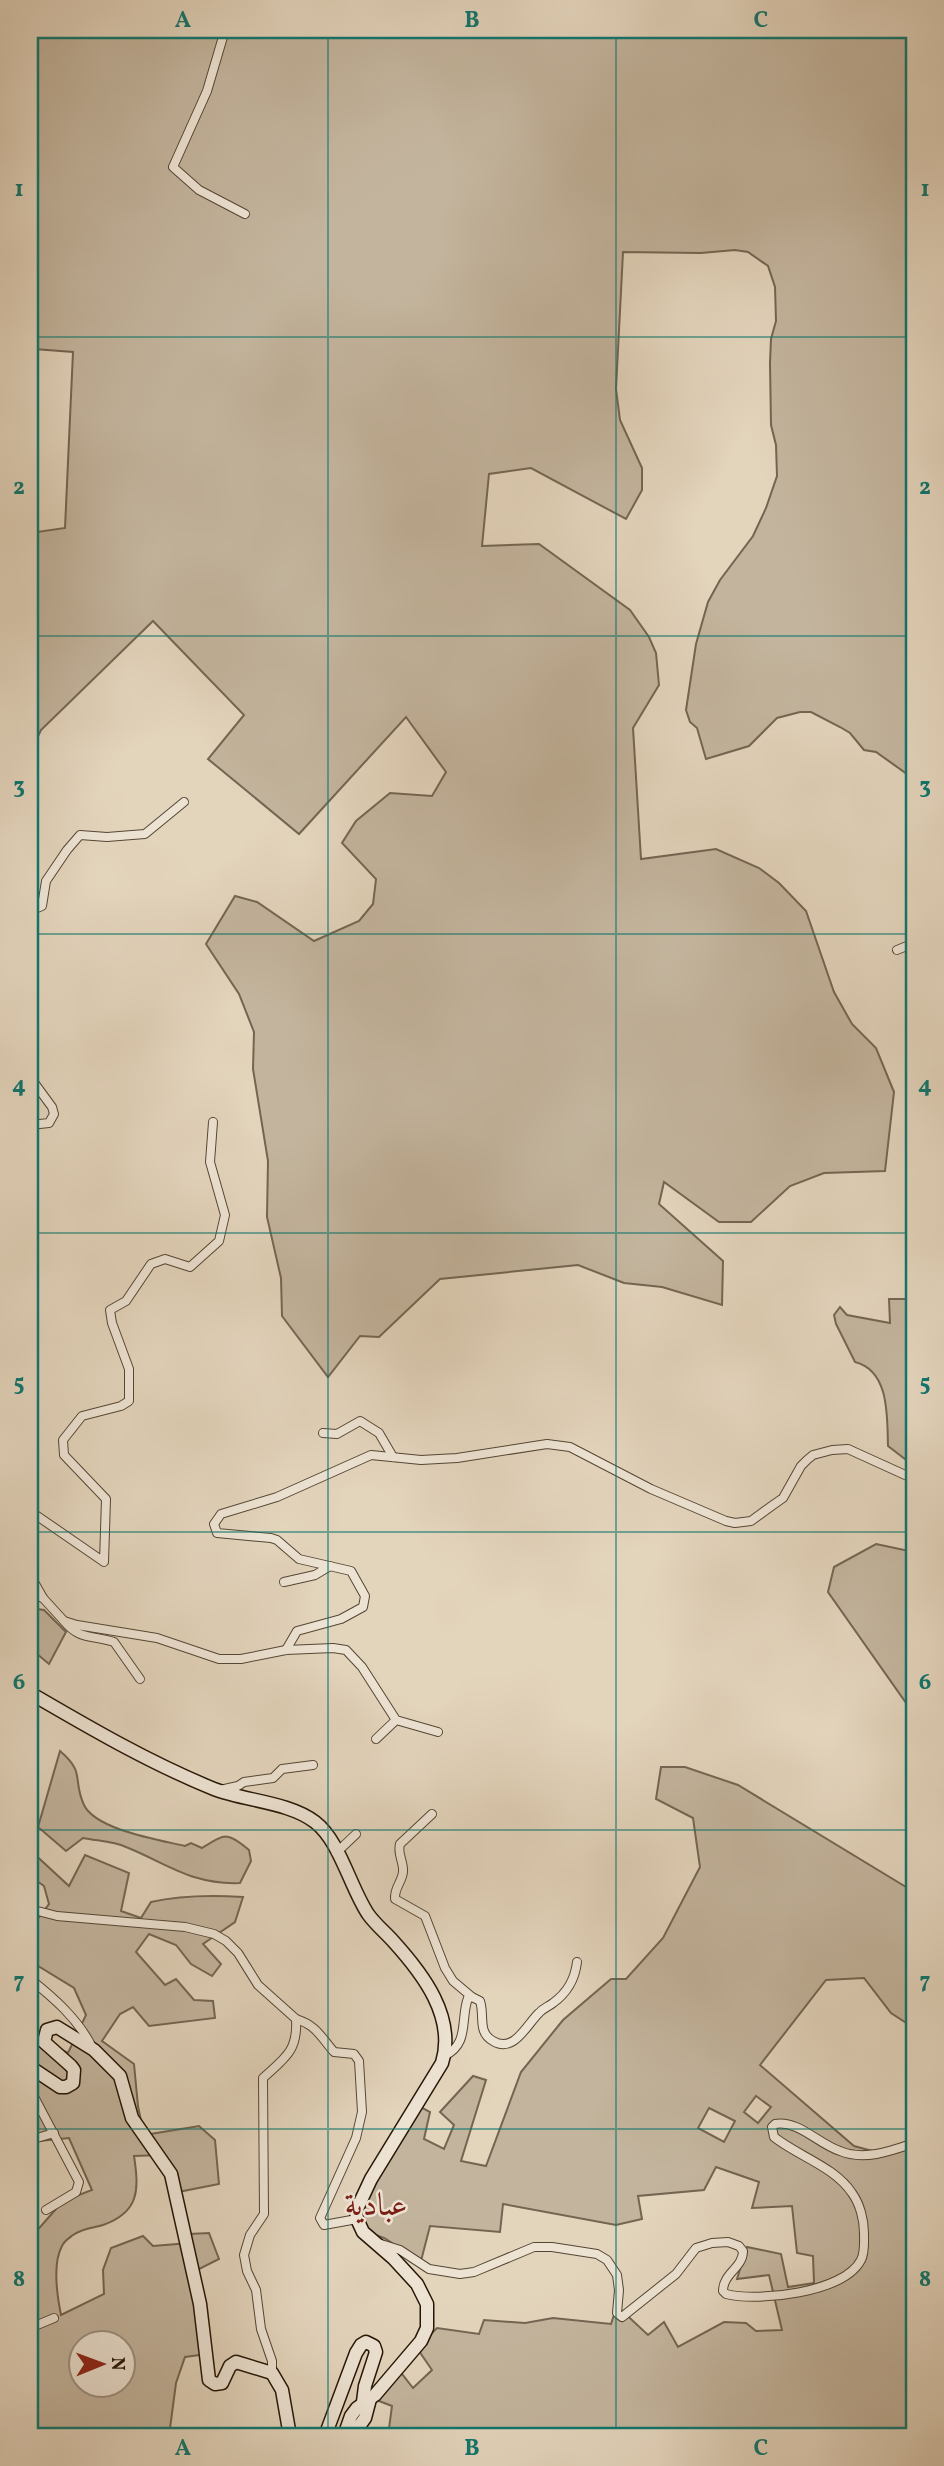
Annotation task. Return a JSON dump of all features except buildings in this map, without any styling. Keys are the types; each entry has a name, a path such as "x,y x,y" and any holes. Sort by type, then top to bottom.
{"main road":[{"path":"30,1693 160,1765 218,1790 307,1817 325,1832 369,1915 402,1952 430,1991 442,2015 446,2028 444,2056 439,2071 371,2179 358,2204 357,2219 363,2232 417,2284 427,2304 427,2328 421,2341 351,2416 344,2436"},
{"path":"30,2067 60,2087 73,2083 74,2070 44,2042 44,2035 51,2028 62,2029 94,2050 120,2076 132,2118 171,2174 200,2304 209,2379 215,2384 222,2383 230,2366 236,2362 272,2373 280,2385 290,2436"},
{"path":"325,2436 356,2353 361,2345 369,2343 374,2346 376,2352 365,2386 367,2400 363,2436"},
{"path":"352,2436 365,2418"}],"street":[{"path":"225,30 207,91 173,167 199,190 245,214"},
{"path":"30,911 42,906 46,881 80,835 107,837 145,834 184,802"},
{"path":"897,950 914,943"},
{"path":"30,1077 52,1107 54,1114 49,1123 30,1125"},
{"path":"30,1511 104,1562 106,1499 64,1455 63,1440 82,1416 121,1406 128,1401 128,1369 110,1310 125,1301 151,1264 165,1259 190,1267 219,1241 225,1215 210,1162 213,1122"},
{"path":"323,1433 337,1434 360,1421 379,1433 393,1457"},
{"path":"286,1650 297,1631 341,1619 363,1607 365,1596 354,1574 347,1569 299,1559 277,1540 217,1533 214,1524 216,1518 221,1514 277,1497 362,1457 381,1455 421,1461 558,1444 592,1457 651,1489 726,1521 743,1523 751,1521 783,1498 801,1466 813,1455 832,1450 848,1449 914,1479"},
{"path":"284,1582 315,1575 330,1566"},
{"path":"30,1575 43,1598 73,1632 114,1642 140,1679"},
{"path":"30,1593 43,1598"},
{"path":"64,1621 157,1638 219,1659 241,1659 286,1650 346,1650 362,1667 396,1720 438,1732"},
{"path":"376,1739 396,1720"},
{"path":"218,1790 244,1782 273,1778 282,1769 313,1765"},
{"path":"432,1814 400,1844 398,1850 403,1870 395,1890 395,1899 425,1916 445,1968 453,1981 480,2001 482,2027 486,2035 494,2042 513,2042 538,2014 567,1990 576,1973 577,1962"},
{"path":"336,1853 356,1834"},
{"path":"30,1909 57,1916 185,1927 214,1934 238,1953 258,1985 296,2019 307,2022 318,2031 334,2052 354,2054 359,2061 362,2112 356,2138 320,2218 324,2225 357,2219"},
{"path":"30,1979 64,2007 94,2050"},
{"path":"444,2056 458,2048 463,2030 464,2007 468,1998 472,1997"},
{"path":"272,2373 272,2361 261,2329 256,2290 247,2271 244,2255 250,2235 264,2214 263,2078 289,2054 295,2040 296,2019"},
{"path":"30,2089 76,2175 79,2188 46,2210"},
{"path":"374,2242 400,2249 429,2269 460,2274 474,2272 534,2247 597,2254 607,2260 617,2275 617,2313 622,2317 676,2274 696,2248 712,2243 733,2243 743,2251 742,2262 724,2281 723,2291 726,2294 744,2297 800,2292 848,2275 861,2260 864,2225 855,2196 850,2189 834,2175 774,2137 772,2127 775,2124 788,2124 839,2151 855,2155 886,2152 914,2143"},
{"path":"30,2140 54,2133"},
{"path":"30,2328 54,2318"}],"shaded area":[{"path":"30,30 914,30 914,779 876,752 864,750 850,733 811,712 777,718 749,746 706,759 697,728 690,722 686,710 696,644 708,602 720,580 753,536 777,476 776,445 771,425 770,363 771,339 776,321 775,287 768,266 748,252 735,250 701,253 623,252 616,389 620,420 642,468 642,490 626,519 531,468 489,474 482,546 539,544 630,610 649,637 656,653 659,685 633,728 641,859 716,849 759,868 779,883 806,911 834,992 852,1024 876,1048 894,1092 885,1171 824,1173 790,1186 751,1222 719,1222 664,1182 659,1204 723,1261 722,1305 662,1287 624,1283 578,1265 440,1279 379,1337 360,1336 328,1377 282,1316 281,1278 267,1217 268,1161 253,1069 254,1032 239,994 206,944 235,896 257,902 314,941 359,921 373,904 376,879 342,843 356,821 390,793 432,796 446,772 406,717 299,834 208,759 244,715 153,621 41,730 30,753 30,533 65,528 73,352 34,349 30,354"},
{"path":"889,1299 914,1299 914,1466 888,1446 886,1409 881,1385 866,1367 855,1362 834,1315 840,1307 847,1315 890,1323"},
{"path":"876,1544 914,1552 914,1727 906,1703 828,1592 834,1567"},
{"path":"30,1608 44,1610 66,1632 49,1664 30,1648"},
{"path":"60,1751 76,1771 84,1805 101,1821 130,1833 185,1846 191,1843 202,1848 221,1837 231,1837 242,1844 249,1850 251,1861 240,1883 223,1883 194,1877 110,1842 83,1838 66,1851 38,1827"},
{"path":"661,1767 685,1767 738,1785 911,1890 914,1886 914,2028 891,2013 864,1978 826,1980 760,2065 854,2146 876,2152 914,2142 914,2436 388,2436 392,2406 371,2398 395,2365 413,2388 432,2370 417,2348 437,2328 479,2334 484,2320 525,2323 553,2318 611,2324 617,2306 648,2335 664,2322 678,2347 724,2322 746,2323 756,2331 782,2330 769,2275 737,2279 747,2247 781,2254 788,2287 814,2283 813,2256 797,2253 792,2206 752,2208 759,2182 716,2167 704,2190 638,2196 642,2219 616,2225 503,2204 500,2232 430,2226 421,2261 384,2238 370,2233 358,2216 417,2105 430,2112 424,2139 444,2149 454,2125 440,2112 473,2076 486,2080 461,2161 486,2166 521,2072 563,2020 611,1979 626,1979 663,1938 700,1867 693,1818 656,1799","holes":["756,2096 771,2107 758,2123 744,2112","709,2108 735,2121 724,2142 698,2128"]},
{"path":"30,1850 69,1886 85,1855 129,1873 121,1911 141,1918 151,1902 197,1896 243,1897 235,1922 203,1944 221,1964 212,1976 191,1964 176,1945 149,1934 136,1952 165,1985 176,1979 194,2000 213,2001 215,2018 149,2026 133,2007 120,2014 102,2041 134,2064 144,2135 199,2126 215,2140 219,2184 178,2192 161,2155 134,2156 136,2189 130,2206 115,2220 70,2237 63,2244 57,2262 61,2315 104,2294 103,2270 111,2248 143,2236 153,2246 189,2243 189,2234 209,2233 219,2259 193,2272 208,2354 185,2357 176,2383 169,2436 30,2436 30,2234 34,2234 63,2201 92,2190 69,2138 30,2142 30,2046 36,2037 68,2053 86,2015 74,1988 30,1961 30,1929 49,1904 44,1886 30,1876"}],"district":[{"name":"عبادية","path":"376,2207"}]}
